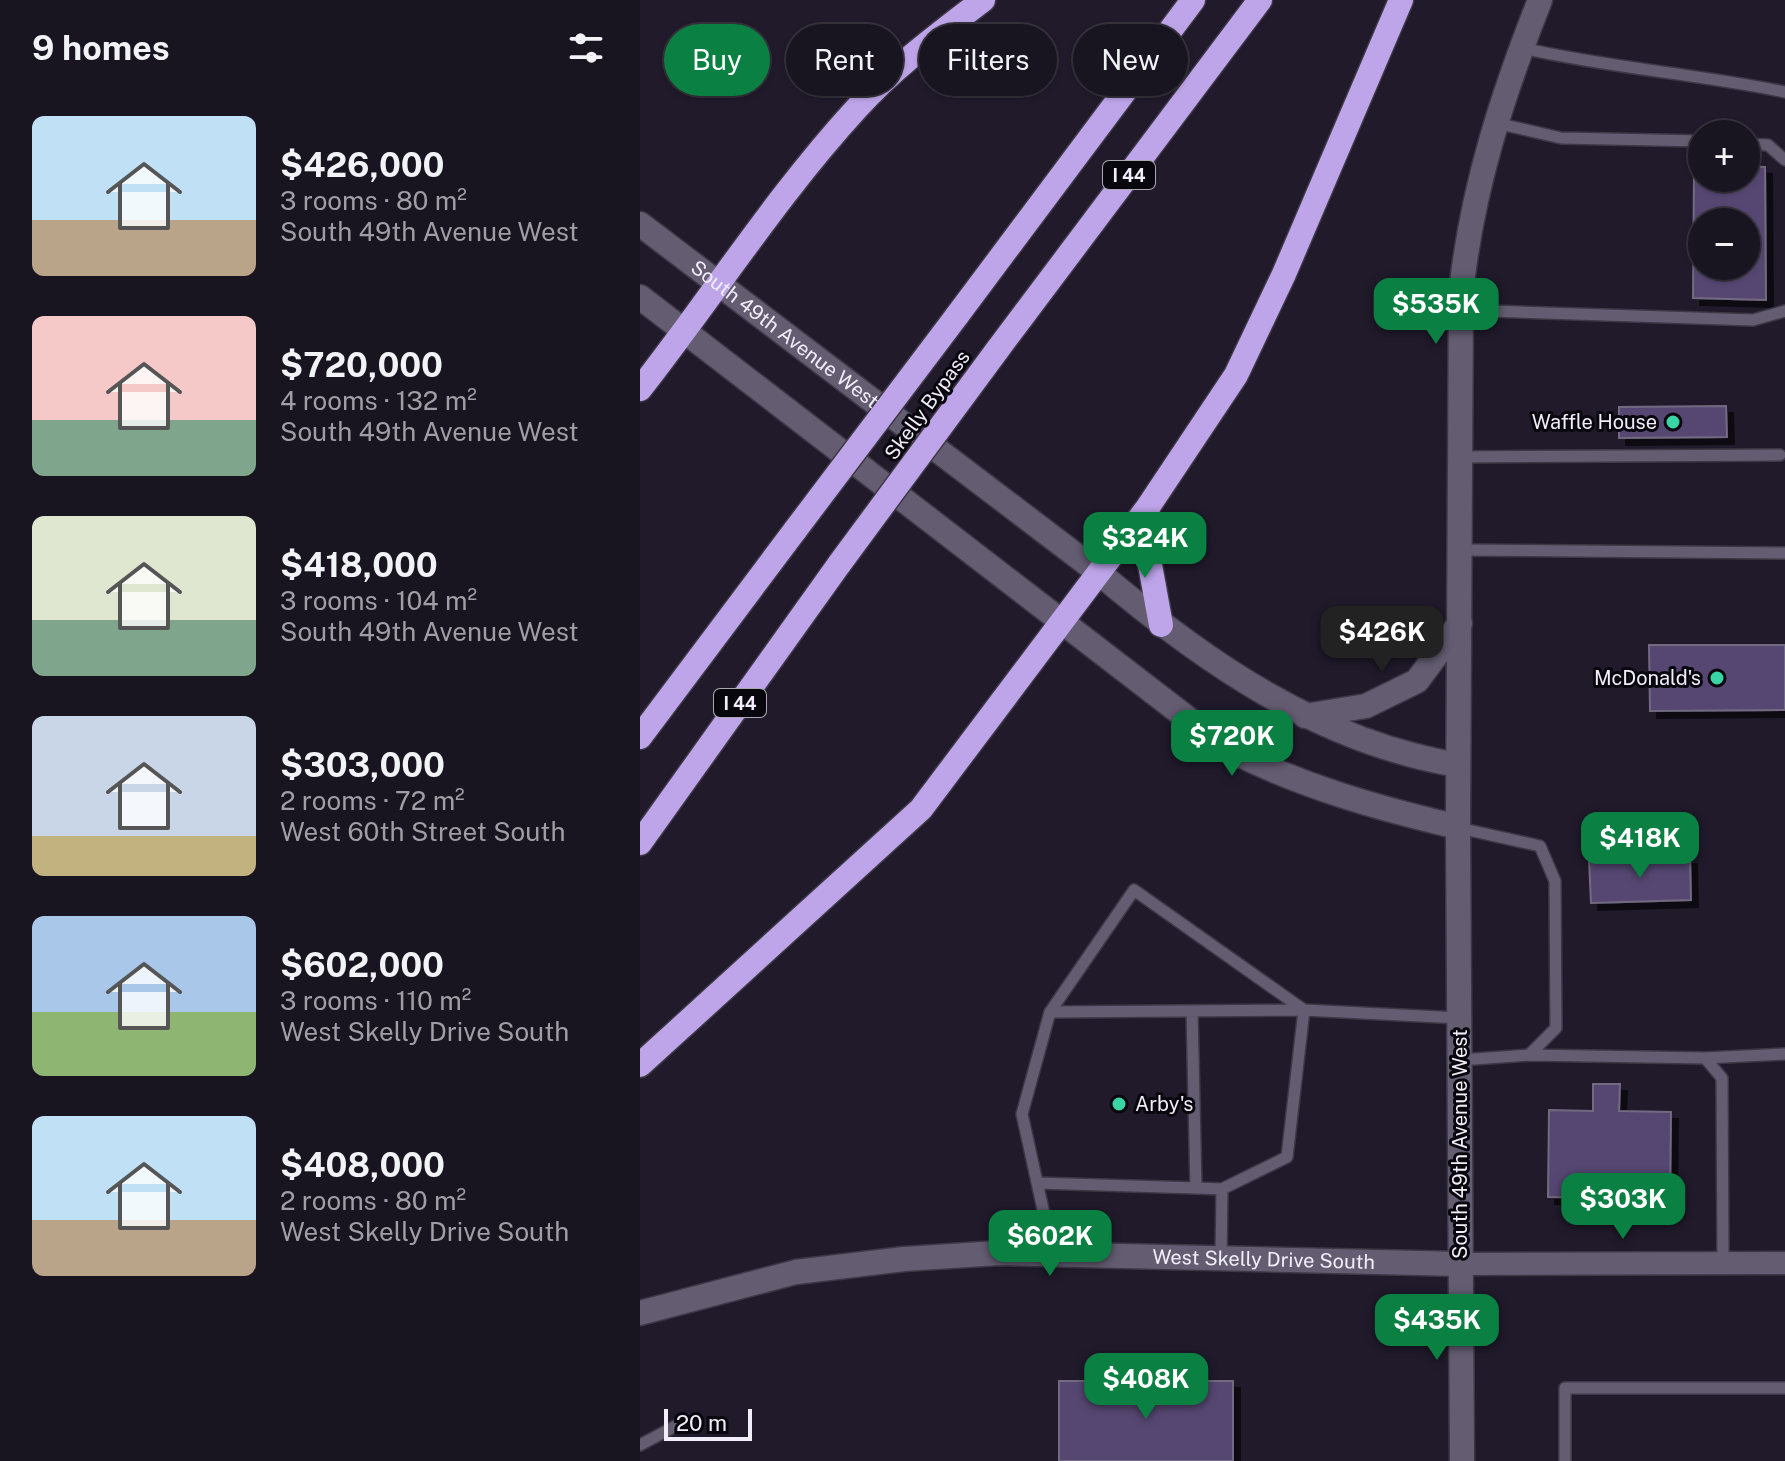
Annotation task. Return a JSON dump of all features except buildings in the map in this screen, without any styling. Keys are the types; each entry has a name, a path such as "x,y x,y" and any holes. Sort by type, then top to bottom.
{"highway":[{"path":"640,389 768,217 858,107 919,49 983,0"},
{"name":"Skelly Bypass","path":"640,737 1193,0"},
{"name":"Skelly Bypass","path":"640,843 840,563 1260,0"},
{"path":"640,1065 921,809 1148,507 1236,375 1284,274 1401,0"},
{"path":"1148,507 1146,543 1161,625"}],"street":[{"name":"South 49th Avenue West","path":"1462,1461 1458,827 1460,310 1467,235 1494,122 1540,0"},
{"name":"South 49th Avenue West","path":"640,224 1098,572 1161,625 1305,716 1399,753 1458,765"},
{"path":"640,297 1062,619 1176,713 1226,748 1284,777 1328,792 1458,827"},
{"path":"1305,716 1366,706 1417,681 1460,623"},
{"name":"West Skelly Drive South","path":"640,1313 796,1272 904,1259 999,1253 1461,1264"},
{"path":"1461,1264 1785,1263"}],"lane":[{"path":"1521,47 1597,65 1738,82 1785,92"},
{"path":"1494,122 1561,138 1688,141"},
{"path":"1760,145 1768,145 1785,160"},
{"path":"1460,310 1753,320 1785,311"},
{"path":"1460,457 1780,455"},
{"path":"1460,550 1785,553"},
{"path":"1458,827 1540,846 1555,881 1556,1028 1529,1055"},
{"path":"1053,1255 1022,1114 1050,1012 1134,890 1304,1010"},
{"path":"1050,1012 1304,1010 1460,1018"},
{"path":"1037,1183 1222,1189 1287,1157 1304,1010"},
{"path":"1192,1011 1196,1188"},
{"path":"1460,1060 1529,1055 1705,1058 1785,1054"},
{"path":"1705,1058 1722,1078 1723,1263"},
{"path":"1221,1258 1222,1189"},
{"path":"1565,1461 1565,1388 1785,1388"},
{"path":"640,1445 687,1420"}],"place":[{"name":"Waffle House","path":"1673,422"},
{"name":"McDonald's","path":"1717,678"},
{"name":"Arby's","path":"1119,1104"}]}
